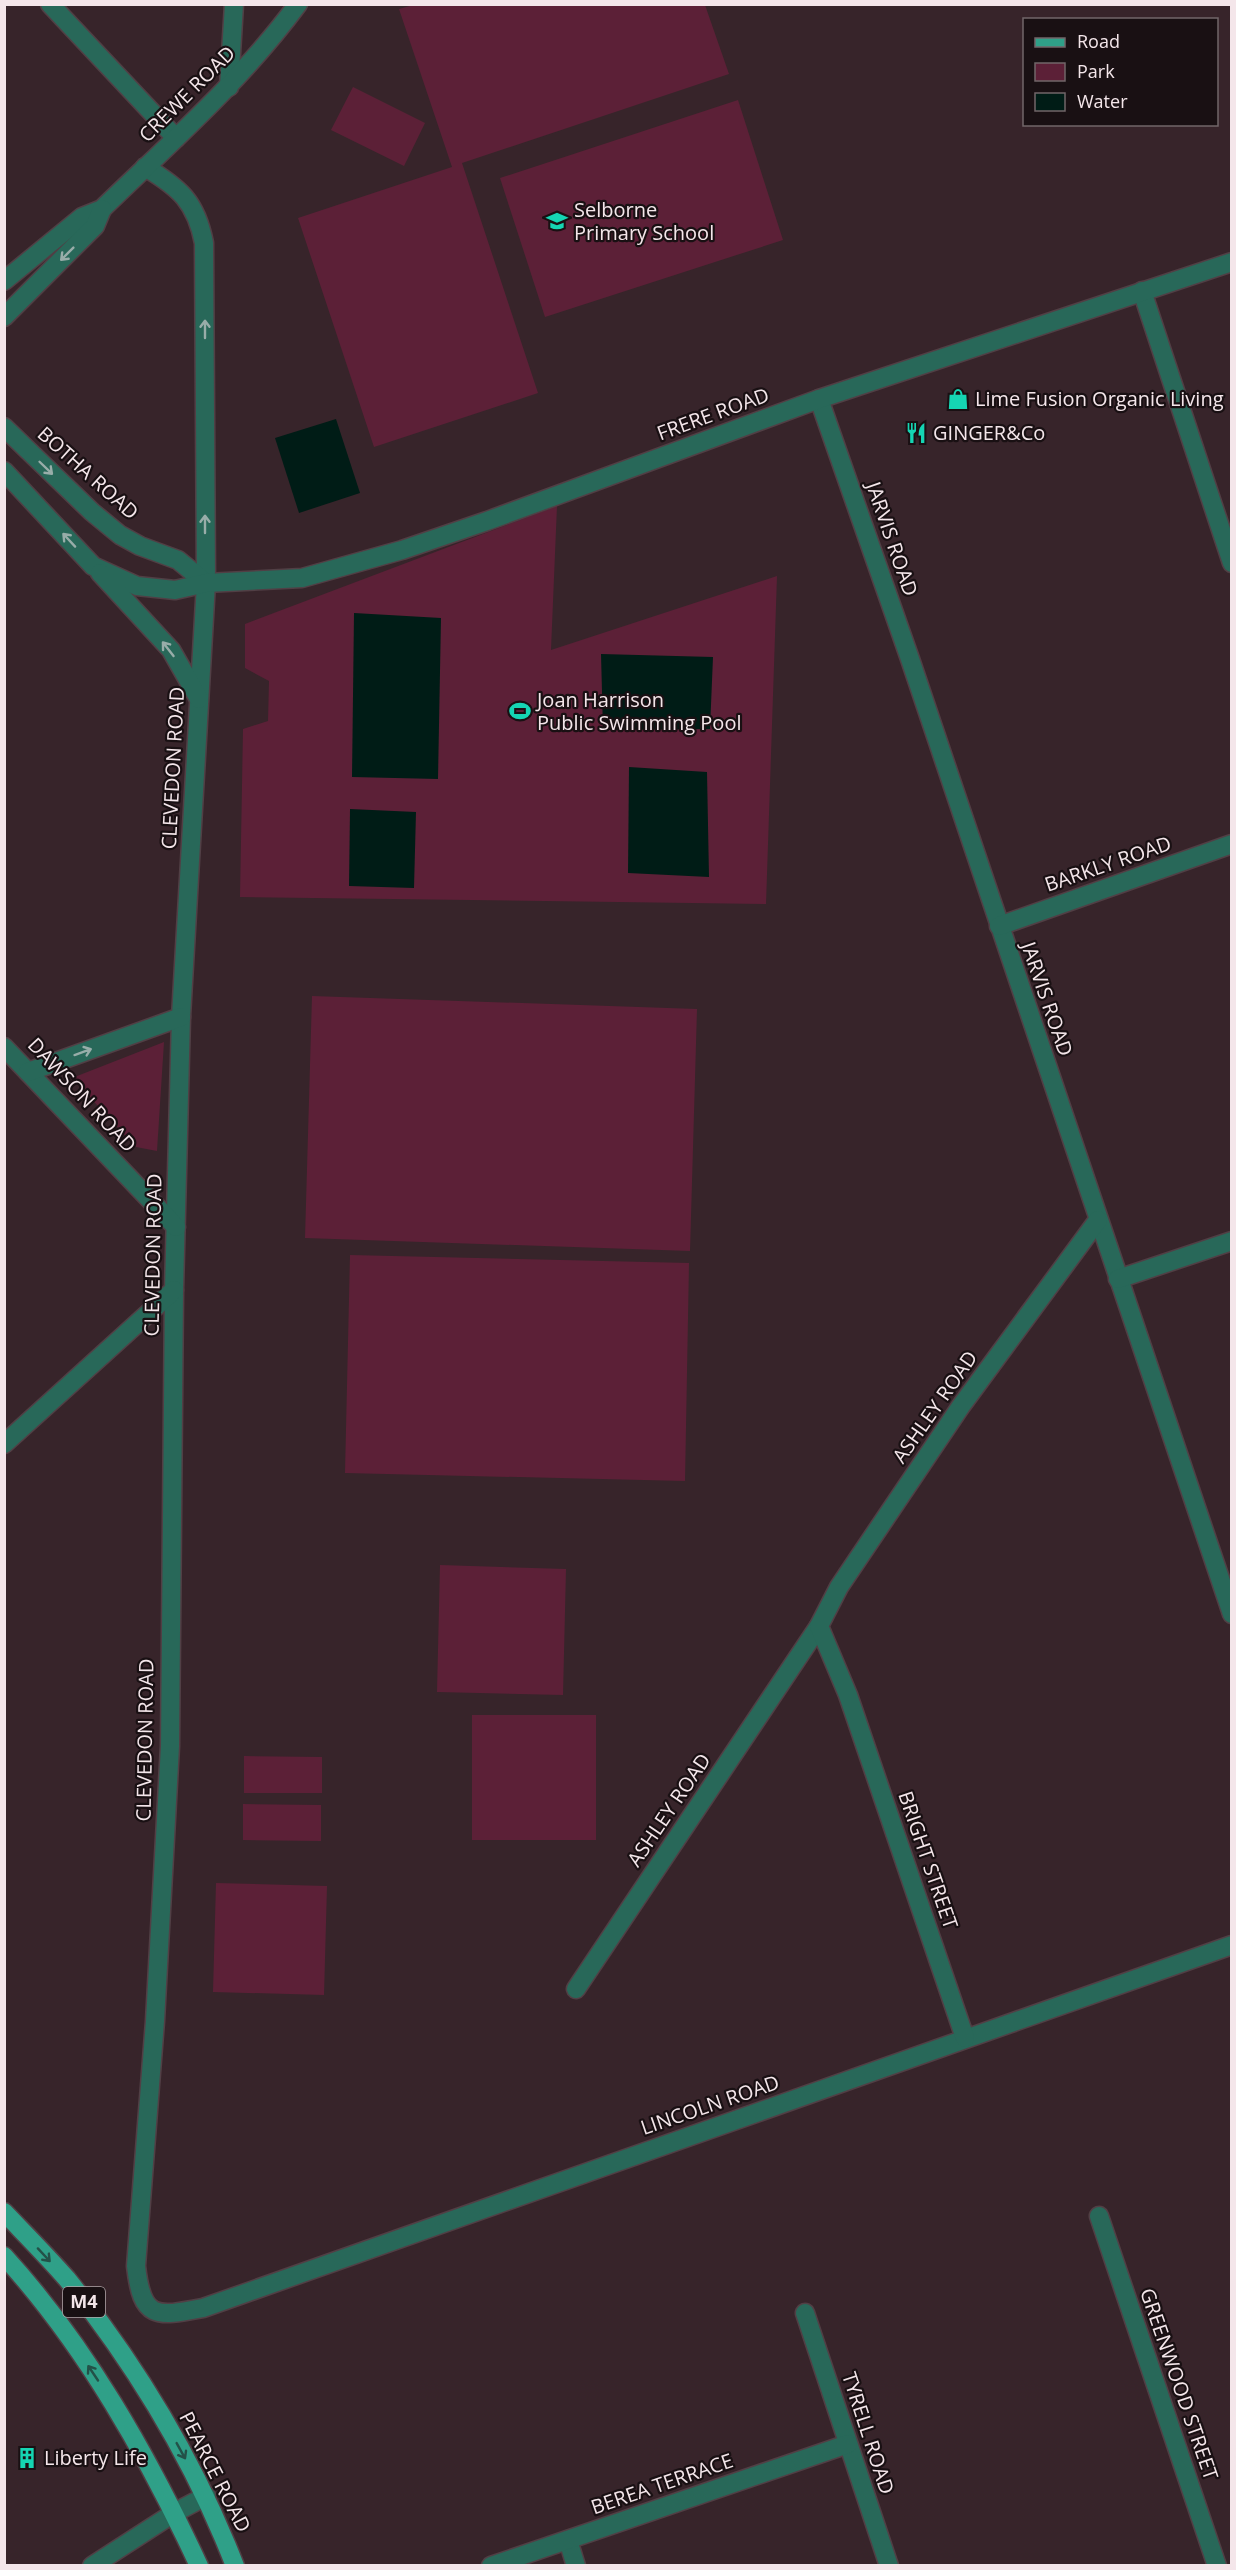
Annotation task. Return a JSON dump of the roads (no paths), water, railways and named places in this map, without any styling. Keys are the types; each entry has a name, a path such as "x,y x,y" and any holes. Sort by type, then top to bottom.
{"main road":[{"name":"PEARCE ROAD","path":"4,2212 71,2285 152,2400 206,2496 235,2565"},
{"name":"M4","path":"4,2256 64,2331 124,2422 174,2513 199,2565"}],"street":[{"path":"50,4 176,138"},
{"path":"229,87 234,4"},
{"name":"CREWE ROAD","path":"4,281 82,217 102,209 229,87 272,39 298,4"},
{"name":"CLEVEDON ROAD","path":"145,167 183,193 200,222 204,243 206,583 181,1017 174,1290 170,1746 155,2021 136,2266 139,2291 145,2304 157,2313 171,2314 203,2308"},
{"name":"CREWE ROAD","path":"4,318 95,226 102,209"},
{"name":"FRERE ROAD","path":"93,566 137,586 175,590 206,583 302,578 392,553 488,521 819,399 1232,262"},
{"path":"1142,291 1232,563"},
{"name":"JARVIS ROAD","path":"819,399 910,658 1232,1614"},
{"name":"BOTHA ROAD","path":"4,427 120,536 178,560 206,583"},
{"path":"4,471 171,650 199,699"},
{"name":"BARKLY ROAD","path":"999,926 1232,844"},
{"path":"28,1072 181,1017"},
{"name":"DAWSON ROAD","path":"4,1047 176,1227"},
{"name":"ASHLEY ROAD","path":"576,1989 819,1626 839,1587 955,1416 1098,1220"},
{"path":"1118,1279 1232,1242"},
{"path":"4,1444 174,1290"},
{"name":"BRIGHT STREET","path":"819,1626 848,1695 965,2038"},
{"name":"LINCOLN ROAD","path":"203,2308 1232,1945"},
{"name":"GREENWOOD STREET","path":"1099,2216 1217,2565"},
{"name":"TYRELL ROAD","path":"805,2313 890,2565"},
{"name":"BEREA TERRACE","path":"491,2565 848,2444"},
{"path":"92,2565 174,2513 206,2496"},
{"path":"568,2540 576,2565"}],"water":[{"path":"336,419 360,493 299,513 275,438"},
{"path":"354,613 441,618 438,779 352,777"},
{"path":"601,654 713,657 710,729 603,730"},
{"path":"629,767 707,772 709,877 628,873"},
{"path":"350,809 416,812 414,888 349,886"}],"place":[{"name":"Selborne Primary School","path":"557,221"},
{"name":"Lime Fusion Organic Living","path":"958,399"},
{"name":"GINGER&Co","path":"916,433"},
{"name":"Joan Harrison Public Swimming Pool","path":"520,711"},
{"name":"Liberty Life","path":"27,2458"}]}
